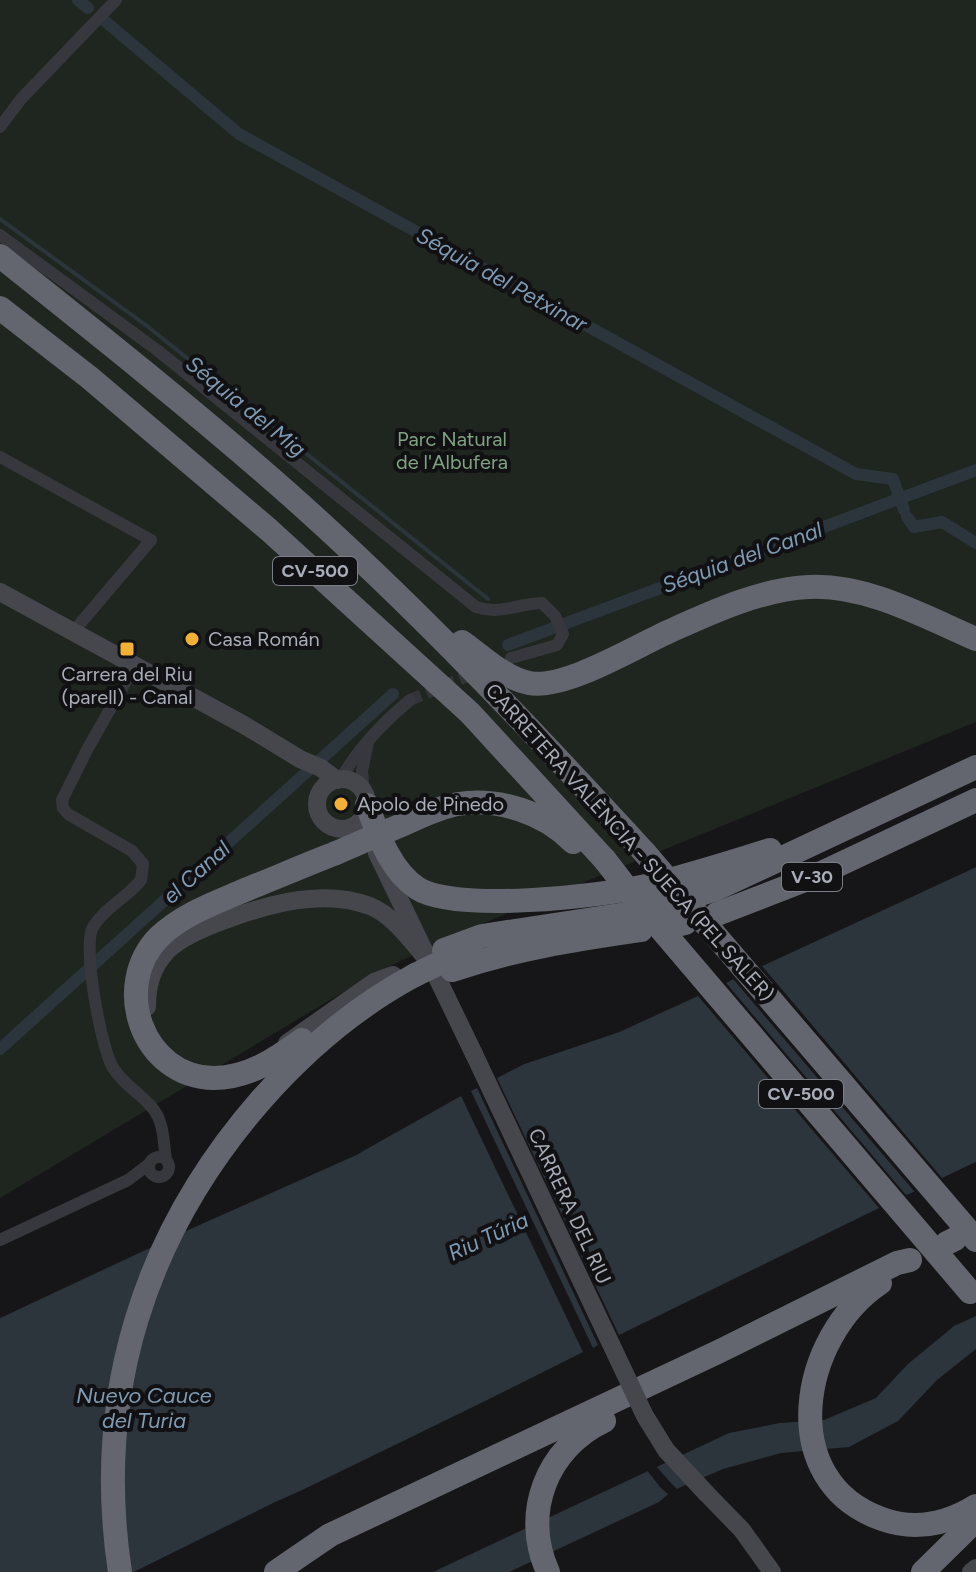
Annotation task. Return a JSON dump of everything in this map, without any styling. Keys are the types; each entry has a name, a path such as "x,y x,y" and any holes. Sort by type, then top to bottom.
{"highway":[{"name":"CARRETERA VALÈNCIA - SUECA (PEL SALER)","path":"0,256 115,347 291,496 498,693 645,853 959,1241"},
{"name":"CARRETERA VALÈNCIA - SUECA (PEL SALER)","path":"0,308 90,378 305,562 470,713 632,895 974,1298"},
{"path":"394,592 426,610 460,641 502,671 530,683 567,677 598,666 731,606 780,591 809,587 870,597 915,612 976,639"},
{"name":"V-30","path":"427,968 482,936 676,918 716,889 976,767"},
{"name":"V-30","path":"717,914 815,876 976,800"},
{"path":"600,862 538,815 499,803 456,804 201,908 176,923 157,940 143,959 136,980 136,1008 144,1034 166,1060 189,1073 216,1078 240,1075 284,1053 427,968 546,943 641,930"},
{"path":"365,804 382,842 406,878 435,896 471,902 644,887 733,862 822,830 856,824"},
{"path":"120,1572 114,1531 112,1459 119,1397 127,1351 147,1283 163,1245 214,1158 264,1096 353,1023 427,968"},
{"path":"276,1572 330,1535 720,1351 844,1288 897,1263 915,1258 857,1301 838,1322 825,1345 815,1371 810,1407 814,1444 834,1484 863,1510 887,1521 927,1525 956,1517 976,1506"},
{"path":"547,1571 538,1539 539,1503 547,1474 578,1436 717,1368 844,1288"},
{"path":"923,1572 976,1520"}],"street":[{"path":"0,127 21,99 116,0"},
{"path":"0,235 157,350 476,607 493,613 521,604 542,603 555,616 563,634 557,645 511,658"},
{"path":"0,457 151,540 73,632"},
{"path":"0,592 300,759 319,778 353,782 365,804"},
{"path":"0,1240 128,1180 155,1164 162,1134 160,1120 113,1068 102,1042 90,949 94,925 134,889 141,880 143,864 132,851 68,814 62,800 135,665"},
{"path":"339,780 359,750 389,717 410,700"},
{"path":"319,778 318,808 323,821 329,826 345,829 356,825 365,804 362,771 368,742"},
{"name":"CARRERA DEL RIU","path":"365,804 380,862 427,968 474,1054 645,1416 666,1450 753,1545 772,1572"},
{"name":"CARRERA DEL RIU","path":"345,829 380,862"},
{"path":"339,898 372,907 395,924 427,968 374,982 271,1053 248,1065 225,1071 203,1070 177,1059 158,1039 148,1015 150,978 160,959 178,942 218,923 307,899 339,898"},
{"name":"CARRERA DEL RIU","path":"753,1545 759,1572"},
{"path":"971,1572 976,1568"}],"green space":[{"name":"Parc Natural de l'Albufera","path":"0,0 976,0 976,722 467,930 375,973 0,1198"}],"water":[{"name":"Nuevo Cauce del Turia","path":"976,867 976,1162 134,1572 0,1572 0,1318 118,1261 356,1155 432,1110 524,1064 619,1032"},
{"path":"976,1316 976,1349 937,1380 898,1421 849,1447 781,1453 723,1469 509,1572 433,1572 729,1433 780,1423 824,1420 876,1398 908,1364 954,1326"}],"pier":[{"path":"976,863 976,867 762,966 942,1178 976,1162 976,1166 344,1476 277,1505 143,1572 134,1572 275,1502 342,1473 583,1352 461,1096 356,1155 179,1234 144,1325 128,1396 121,1485 130,1572 110,1572 103,1490 107,1408 121,1333 152,1247 0,1318 0,1313 354,1151 431,1107 522,1061 618,1028","holes":["733,979 914,1191 914,1192 906,1195 726,983","698,996 879,1208 619,1335 497,1078 524,1064 619,1032","477,1088 598,1345 593,1348 471,1091"]},
{"path":"655,1465 680,1492 671,1497 660,1487 646,1469"}],"waterway":[{"name":"Séquia del Petxinar","path":"78,0 88,8"},
{"name":"Séquia del Petxinar","path":"106,22 239,134 856,474 893,479 904,510"},
{"name":"Séquia del Mig","path":"0,219 147,326 488,599"},
{"name":"Séquia del Canal","path":"508,645 976,470"},
{"name":"Séquia del Petxinar","path":"907,517 914,527 942,522 976,543"},
{"name":"el Canal","path":"0,1049 393,694"}],"tunnel":[{"path":"410,700 477,672"}],"place":[{"name":"Casa Román","path":"192,639"},
{"name":"Carrera del Riu (parell) - Canal","path":"127,649"},
{"name":"Apolo de Pinedo","path":"341,804"}],"water label":[{"name":"Riu Túria","path":"488,1236"}]}
